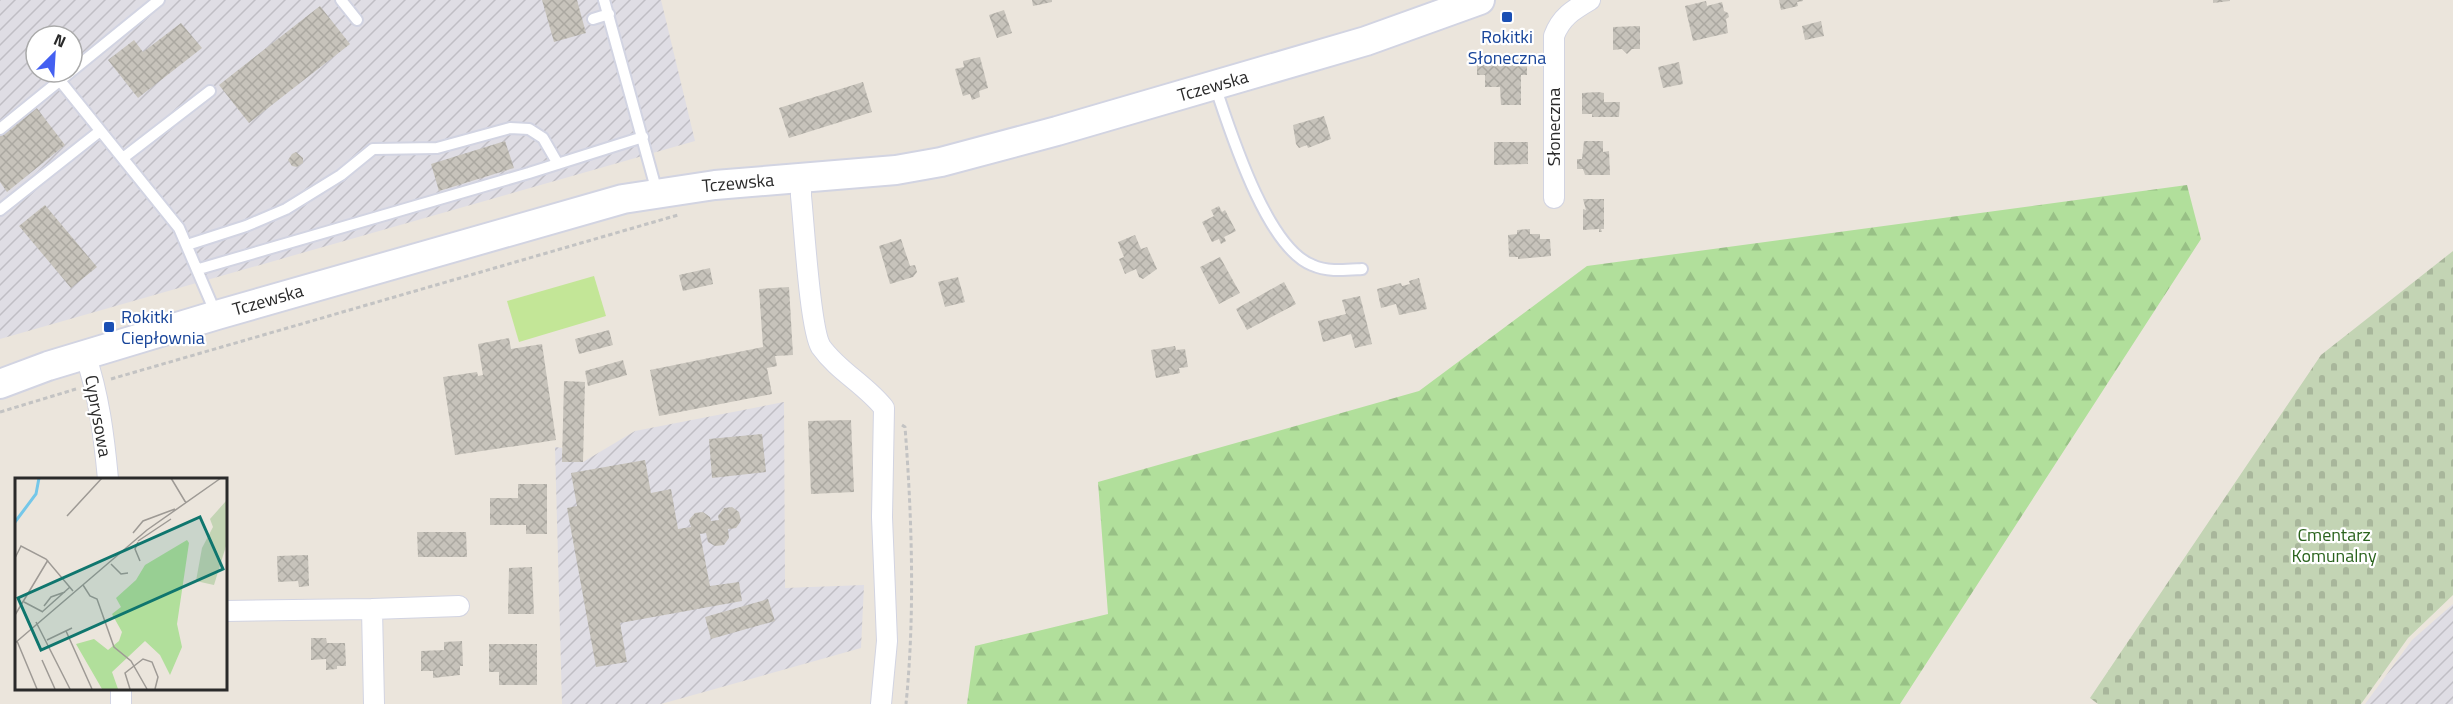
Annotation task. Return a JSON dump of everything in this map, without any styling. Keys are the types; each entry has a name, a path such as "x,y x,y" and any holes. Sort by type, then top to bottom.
{"street":[{"name":"Tczewska","path":"0,384 85,354 612,202 657,192 896,170 941,162 1215,86 1366,41 1480,0"},
{"name":"Słoneczna","path":"1554,198 1554,36 1558,26 1569,12 1590,0"},
{"path":"801,177 816,336 828,356 867,389 884,408 882,517 887,641 881,704"},
{"name":"Cyprysowa","path":"85,354 103,420 108,478"},
{"path":"226,611 459,606"},
{"path":"372,609 374,704"}],"lane":[{"path":"84,63 159,0"},
{"path":"341,0 357,21"},
{"path":"604,0 657,192"},
{"path":"593,19 609,14"},
{"path":"0,129 58,84"},
{"path":"63,84 179,228 217,315"},
{"path":"1215,86 1250,184 1283,240 1297,256 1311,265 1342,271 1362,269"},
{"path":"123,158 210,91"},
{"path":"187,245 246,226 286,209 341,175 373,149 437,148 510,128 529,129 543,138 558,164"},
{"path":"0,210 100,131"},
{"path":"198,269 643,137"}],"path":[{"path":"0,412 684,214"},
{"path":"884,408 905,428 909,478 910,656 906,704"}],"shaded area":[{"path":"0,0 661,0 695,141 0,339"},
{"path":"784,402 785,588 864,585 861,648 661,704 562,704 555,447 562,448 562,461 583,462 635,431"},
{"path":"2453,604 2453,704 2365,704 2412,640"}],"green space":[{"path":"2187,185 2201,239 1900,704 967,704 975,646 1108,614 1098,482 1419,391 1587,266"},
{"name":"Cmentarz Komunalny","path":"2453,251 2453,595 2408,638 2361,704 2098,704 2090,698 2321,355"},
{"path":"594,276 606,316 519,342 507,301"}],"building":[{"path":"542,0 577,0 586,33 554,42"},
{"path":"1032,0 1052,0 1052,2 1033,6"},
{"path":"1779,0 1803,1 1797,2 1798,6 1781,10"},
{"path":"2213,0 2230,0 2230,1 2213,3"},
{"path":"1706,1 1707,6 1722,2 1724,11 1729,17 1726,19 1728,33 1693,41 1685,6"},
{"path":"320,6 350,44 249,123 219,85"},
{"path":"1004,10 1012,33 997,38 989,15"},
{"path":"1821,21 1824,36 1805,40 1802,26"},
{"path":"181,23 202,48 138,98 108,60 134,40 143,52"},
{"path":"1640,26 1640,49 1632,49 1627,54 1622,49 1613,50 1613,27"},
{"path":"980,57 988,88 979,91 980,97 972,100 970,94 963,96 955,69 964,67 963,61"},
{"path":"1679,62 1683,84 1663,88 1658,67"},
{"path":"1477,65 1527,65 1527,75 1521,75 1521,105 1501,105 1500,87 1485,87 1485,75 1477,75"},
{"path":"863,82 872,112 789,138 779,108"},
{"path":"1582,93 1604,93 1604,102 1620,102 1619,117 1592,117 1592,114 1582,114"},
{"path":"36,107 65,145 7,192 0,182 0,136"},
{"path":"1324,116 1331,139 1308,148 1307,145 1299,148 1296,144 1293,125"},
{"path":"505,141 514,168 439,191 431,164"},
{"path":"1584,141 1603,141 1603,152 1609,151 1610,175 1585,175 1583,169 1577,169 1577,159 1582,159"},
{"path":"1494,142 1528,142 1528,164 1494,165"},
{"path":"296,152 303,158 303,163 297,167 292,166 288,160"},
{"path":"1583,199 1604,199 1604,229 1601,229 1602,232 1599,232 1599,229 1583,230 1583,209 1586,210"},
{"path":"45,205 97,267 71,288 19,226"},
{"path":"1219,206 1222,212 1225,210 1236,231 1224,237 1226,241 1221,244 1219,239 1212,242 1202,222 1214,216 1211,210"},
{"path":"1530,229 1530,234 1540,234 1540,239 1550,239 1551,256 1518,259 1518,257 1509,257 1508,235 1517,234 1517,230"},
{"path":"1135,235 1141,249 1147,247 1157,269 1143,279 1139,277 1136,269 1125,274 1119,259 1124,257 1118,242"},
{"path":"901,239 910,266 915,265 917,272 913,277 890,284 879,246"},
{"path":"1220,257 1240,293 1219,304 1200,267"},
{"path":"710,268 713,284 683,291 679,275"},
{"path":"958,277 965,302 945,307 938,282"},
{"path":"1419,278 1427,309 1399,315 1396,304 1381,308 1377,289 1401,283 1402,286 1410,284 1409,281"},
{"path":"1284,282 1296,304 1247,330 1236,309"},
{"path":"789,287 793,355 775,356 777,366 767,368 772,394 659,416 650,370 763,347 759,289"},
{"path":"1360,296 1372,344 1355,348 1351,334 1323,342 1318,321 1346,314 1342,300"},
{"path":"609,330 613,345 579,354 575,339"},
{"path":"509,338 511,349 542,344 556,440 455,455 443,377 477,372 478,376 483,375 478,344"},
{"path":"1175,346 1176,350 1185,349 1188,367 1179,368 1180,373 1156,378 1151,350"},
{"path":"623,360 627,375 588,386 585,371"},
{"path":"564,381 585,382 583,462 562,462"},
{"path":"851,420 854,492 811,494 808,421"},
{"path":"762,434 766,472 712,478 709,439"},
{"path":"645,460 651,493 671,489 678,529 691,527 689,520 695,513 703,512 710,517 711,521 719,520 718,516 724,508 732,507 739,512 741,521 736,528 728,529 729,538 724,545 715,546 708,542 706,533 700,534 710,586 739,582 742,601 620,623 627,662 596,667 567,508 577,506 571,473"},
{"path":"518,484 547,484 547,534 526,534 526,525 490,525 490,498 518,498"},
{"path":"417,532 466,532 467,557 418,557"},
{"path":"308,555 309,586 299,587 298,581 278,582 277,556"},
{"path":"532,567 534,614 508,614 509,568"},
{"path":"768,599 775,621 711,639 705,617"},
{"path":"311,638 326,638 327,643 345,643 346,666 326,670 326,659 311,660"},
{"path":"462,641 463,666 460,666 460,675 433,678 433,671 421,671 421,651 444,650 444,642"},
{"path":"489,644 537,644 537,685 499,685 499,672 489,672"}],"place":[{"name":"Rokitki Słoneczna","path":"1507,17"},
{"name":"Rokitki Ciepłownia","path":"109,327"}]}
